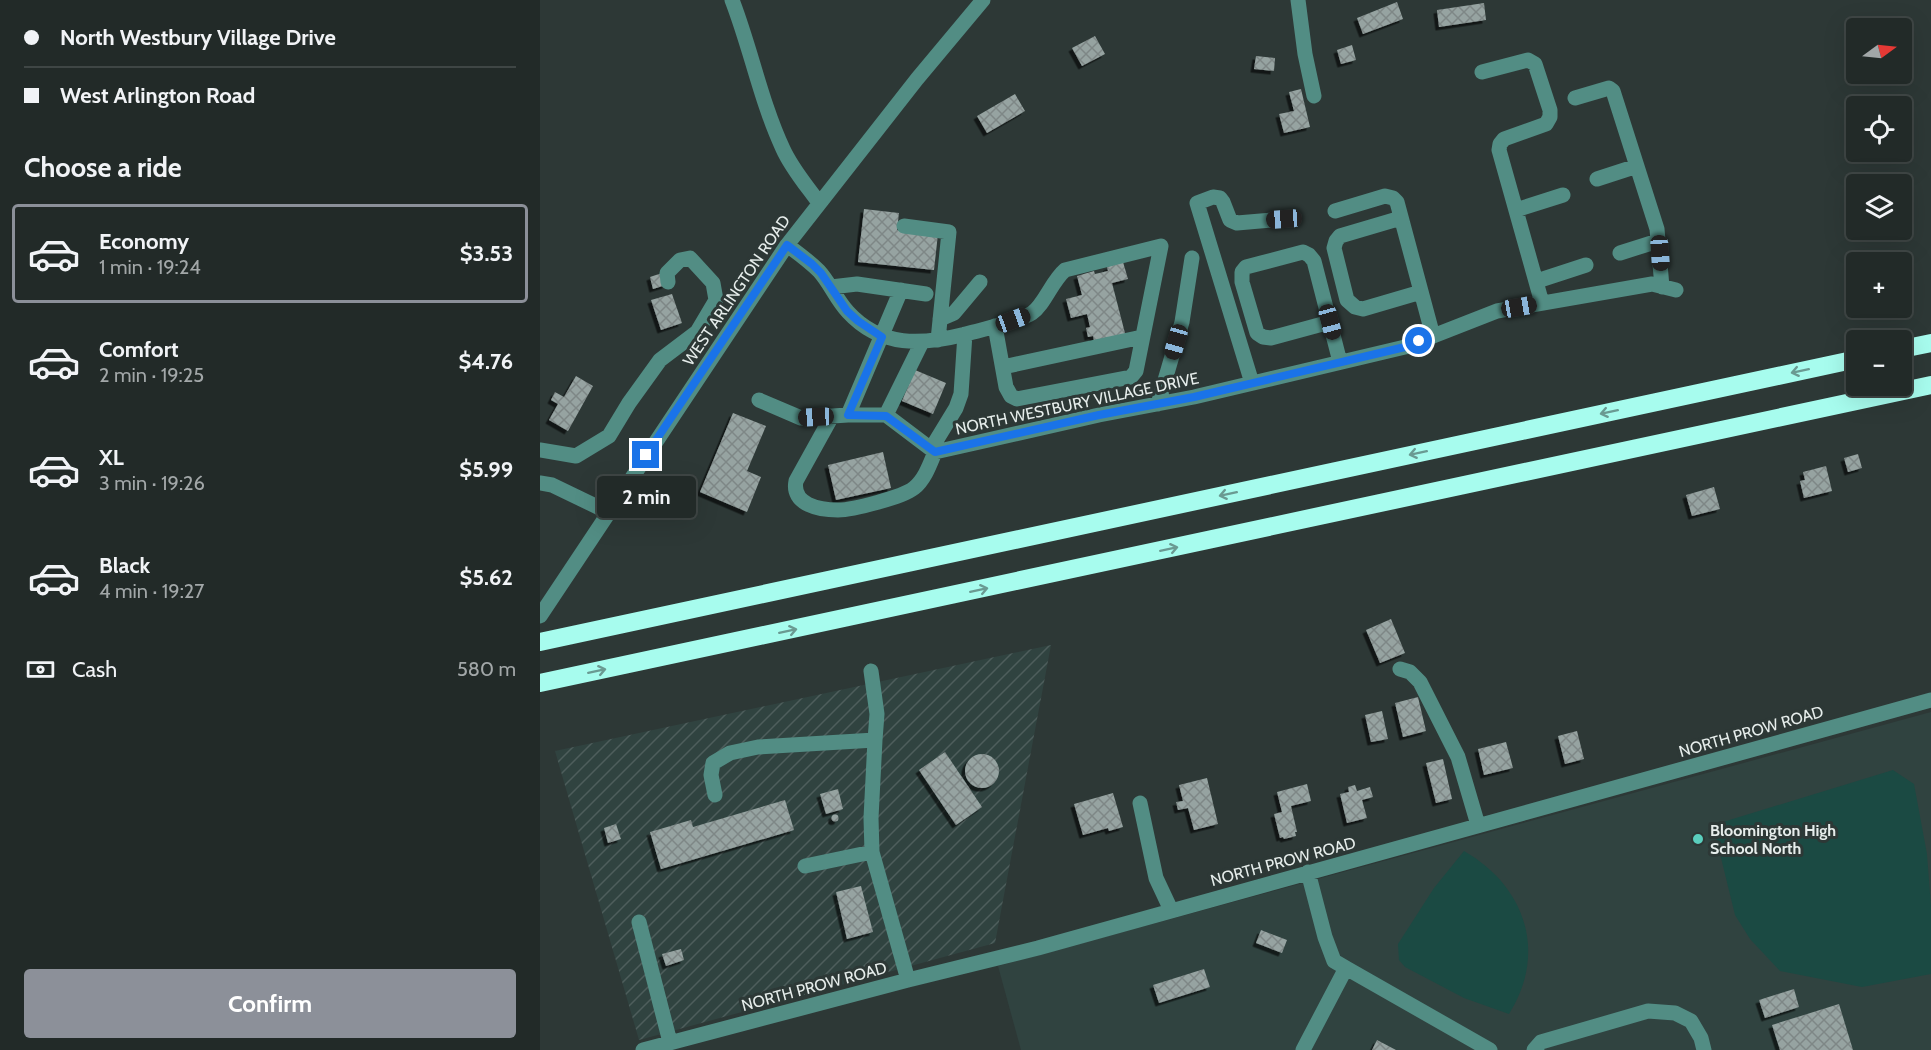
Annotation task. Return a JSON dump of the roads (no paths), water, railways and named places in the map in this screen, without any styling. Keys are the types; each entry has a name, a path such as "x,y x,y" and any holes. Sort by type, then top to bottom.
{"highway":[{"path":"1912,348 1931,343"},
{"path":"540,642 1846,361"},
{"path":"540,684 1931,385"}],"street":[{"path":"732,0 772,122 784,151 819,203"},
{"name":"WEST ARLINGTON ROAD","path":"540,616 787,245 917,79 983,0"},
{"path":"1298,0 1305,54 1314,96"},
{"path":"1482,72 1528,60 1532,62 1535,64 1550,110 1550,117 1546,124 1504,139 1499,150 1542,303"},
{"path":"1575,98 1609,88 1613,91 1657,229 1658,241 1620,253"},
{"path":"1597,178 1637,166"},
{"path":"1516,210 1563,195"},
{"path":"1335,211 1385,196 1397,202 1433,336"},
{"path":"1252,383 1197,203 1214,197 1220,198 1230,220 1237,223 1284,219"},
{"path":"1401,218 1340,236 1336,241 1334,248 1347,300 1355,307 1363,309 1421,292"},
{"path":"904,226 950,232 938,340"},
{"name":"NORTH WESTBURY VILLAGE DRIVE","path":"933,450 1158,404 1405,347 1497,311 1652,284 1669,289 1658,241"},
{"path":"787,245 812,264 847,311 858,321 882,337 922,342 965,334 1031,313 1065,270 1161,246 1136,371 1131,377 1017,399 1011,396 1006,387 995,326"},
{"path":"1330,322 1271,338 1263,337 1257,333 1242,282 1242,272 1246,267 1303,252 1309,255 1314,261 1330,322 1340,362"},
{"path":"540,450 576,456 609,436 660,360 697,332 716,300 713,283 690,258 680,260 667,273 668,282"},
{"path":"1158,404 1182,322 1192,258"},
{"path":"1537,281 1586,265"},
{"path":"940,319 954,313 980,282"},
{"path":"831,287 857,284 926,294"},
{"path":"848,415 901,290"},
{"path":"1230,309 1248,303"},
{"path":"831,416 796,481 796,493 800,500 808,505 839,510 904,494 924,477 933,450 956,408 961,394 965,334"},
{"path":"1003,367 1142,337"},
{"path":"886,416 922,342"},
{"path":"759,400 801,417 886,416 933,450"},
{"path":"540,483 552,485 608,512"},
{"path":"1400,669 1410,672 1420,682 1458,757 1478,825"},
{"path":"872,671 877,714 871,818 872,852 908,980"},
{"name":"NORTH PROW ROAD","path":"643,1050 1038,948 1931,699"},
{"path":"715,795 711,778 713,763 730,753 758,747 875,740"},
{"path":"1140,803 1156,878 1171,910"},
{"path":"805,866 872,852"},
{"path":"1308,873 1325,938 1334,961 1490,1050"},
{"path":"639,922 670,1042"},
{"path":"1303,1050 1346,968"},
{"path":"1534,1050 1541,1042 1648,1011 1675,1013 1692,1021 1701,1038 1704,1050"}],"place":[{"name":"Bloomington High School North","path":"1698,839"}]}
